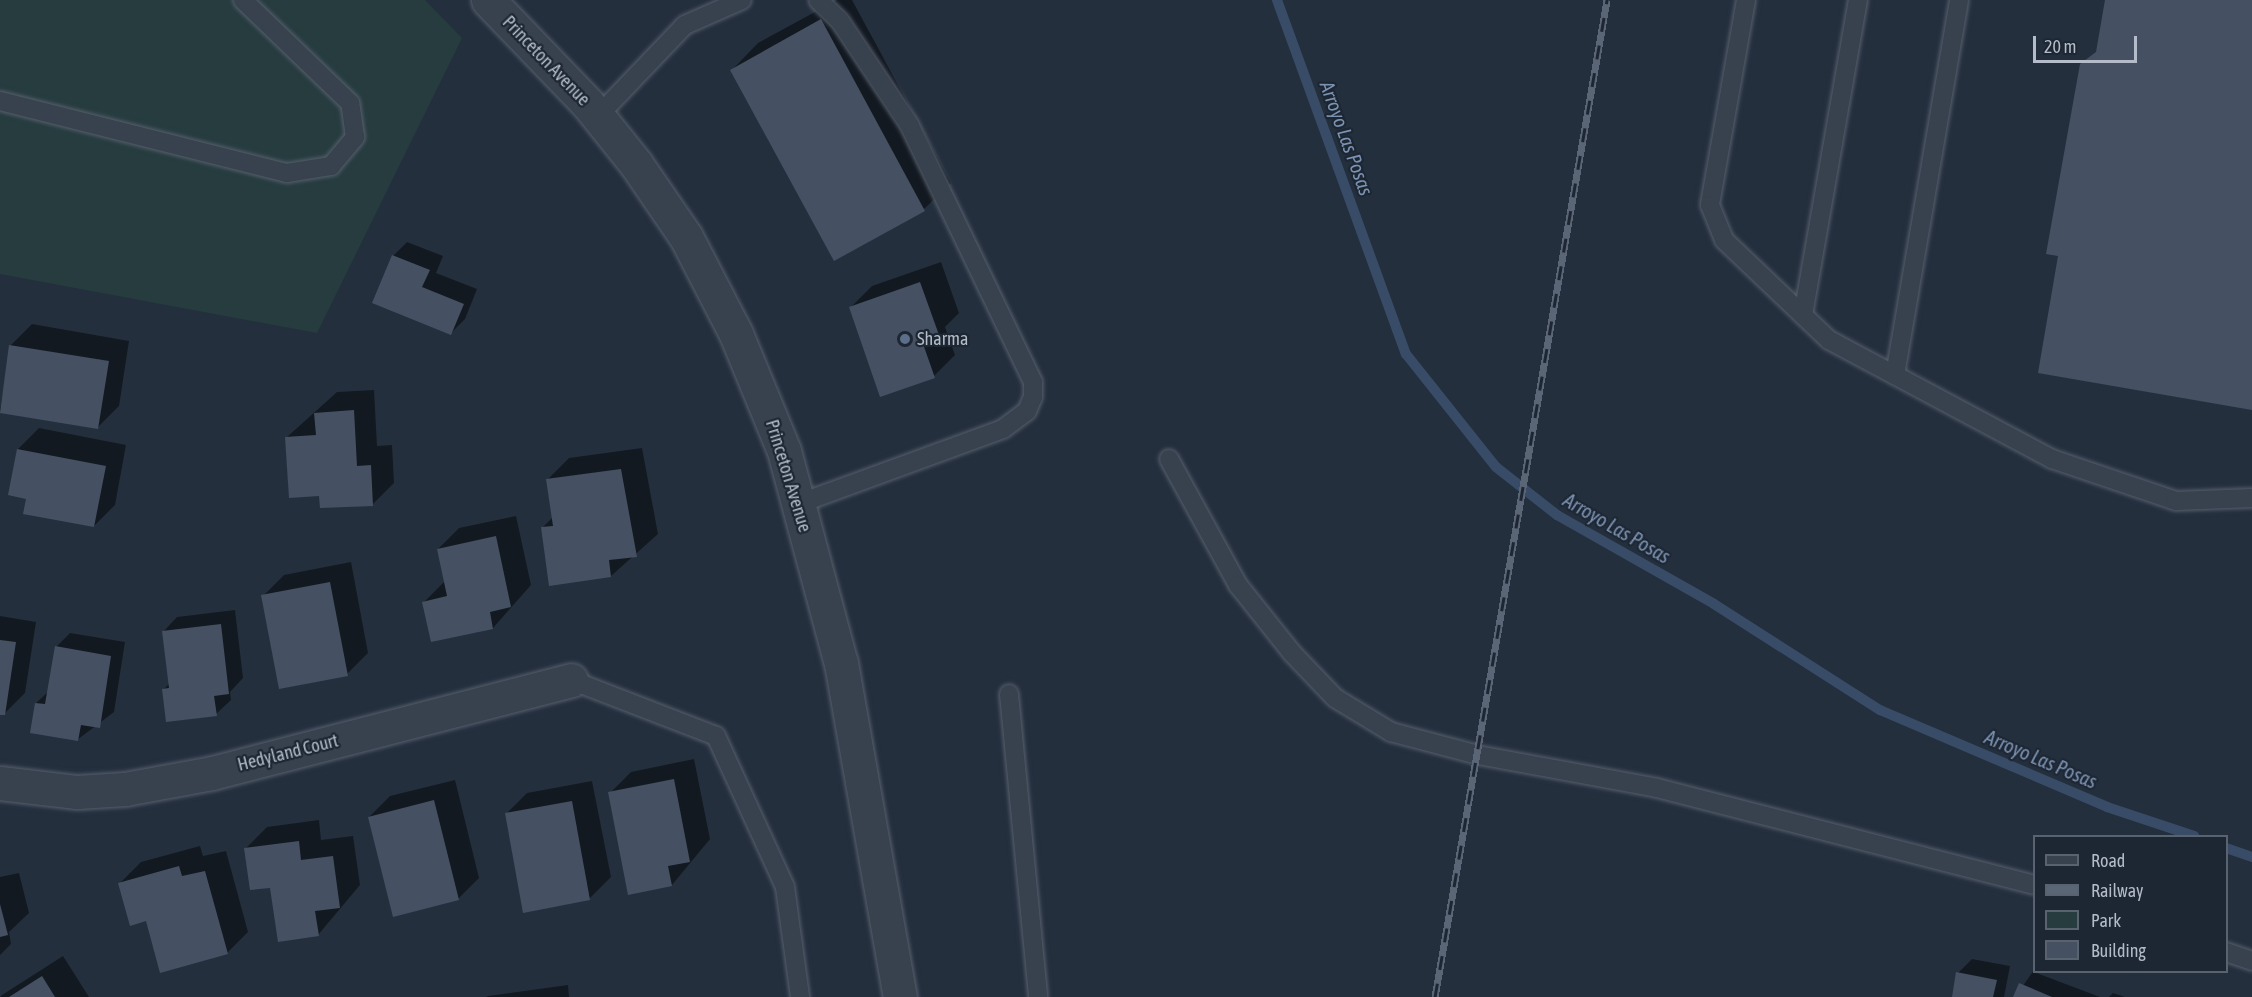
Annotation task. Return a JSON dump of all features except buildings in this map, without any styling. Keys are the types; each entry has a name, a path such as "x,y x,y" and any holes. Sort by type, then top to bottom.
{"street":[{"name":"Princeton Avenue","path":"496,9 598,117 643,173 701,266 780,440 841,663 900,997"},
{"name":"Hedyland Court","path":"0,783 77,792 125,789 212,773 571,680"}],"lane":[{"path":"0,101 287,173 331,166 355,137 350,103 243,0"},
{"path":"467,0 496,9"},
{"path":"598,117 685,25 742,0"},
{"path":"798,504 1003,429 1027,411 1033,397 1033,382 910,126 840,21 818,0"},
{"path":"1746,0 1710,205 1724,240 1829,340 2052,459 2176,501 2252,498"},
{"path":"1803,315 1858,0"},
{"path":"1895,375 1959,0"},
{"path":"1169,459 1238,585 1292,653 1335,698 1391,732 1478,755 1657,788 2033,885"},
{"path":"571,680 716,736 785,887 800,997"},
{"path":"1009,694 1038,997"},
{"path":"2228,953 2252,961"}],"green space":[{"path":"0,0 425,0 462,38 317,333 0,274"}],"waterway":[{"name":"Arroyo Las Posas","path":"1277,0 1406,354 1496,467 1557,515 1714,604 1880,710 2107,807 2191,835"},
{"name":"Arroyo Las Posas","path":"2228,849 2252,857"}],"railway":[{"path":"1435,997 1607,0"}],"place":[{"name":"Sharma","path":"905,339"}]}
